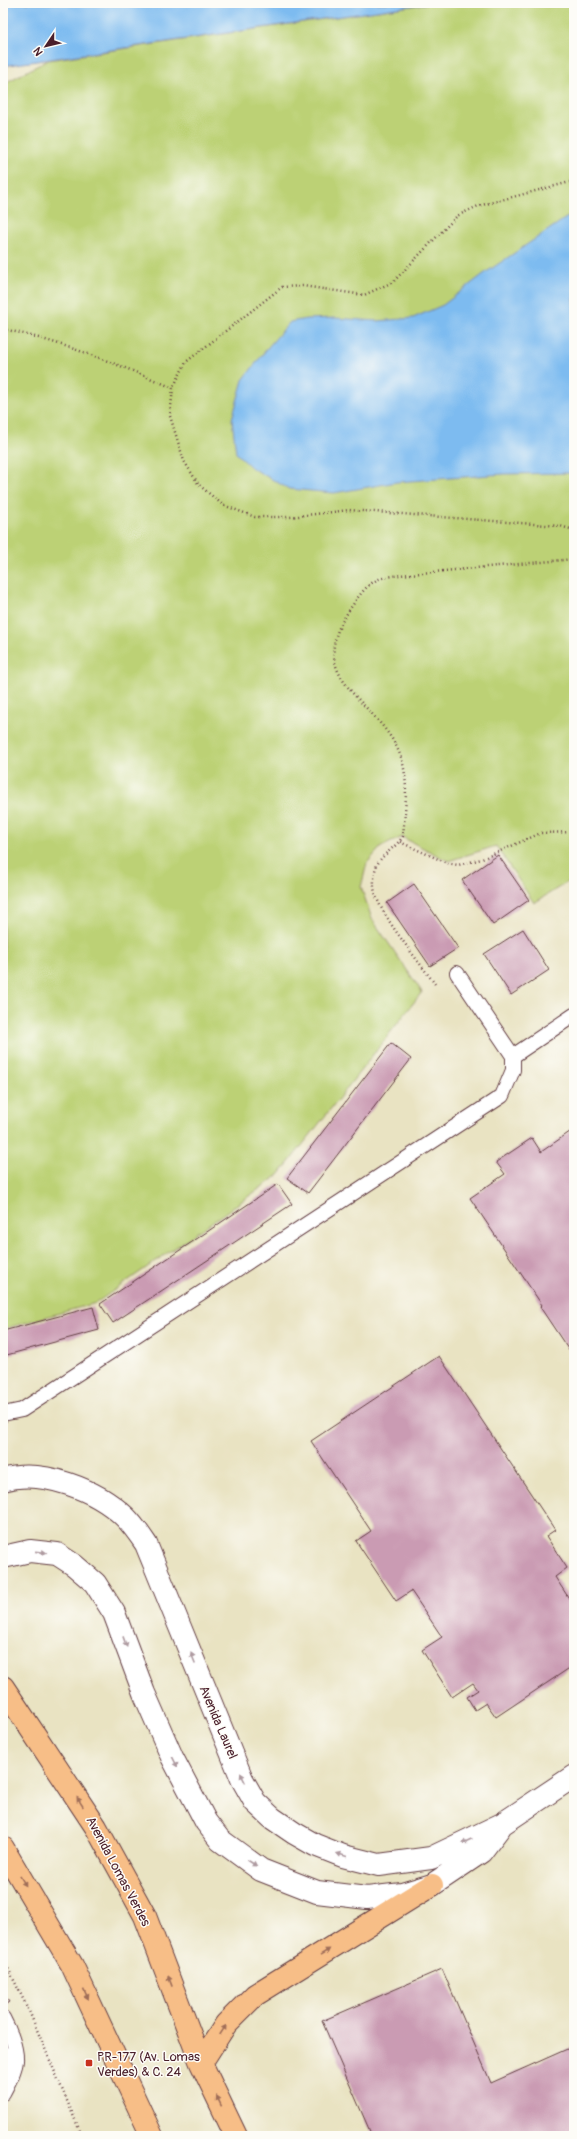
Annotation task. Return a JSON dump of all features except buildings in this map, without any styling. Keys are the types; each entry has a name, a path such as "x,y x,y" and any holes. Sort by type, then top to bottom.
{"highway":[{"name":"Avenida Lomas Verdes","path":"3,1687 96,1827 145,1916 202,2063 236,2136"},
{"path":"3,1848 72,1965 144,2126 152,2136"},
{"path":"202,2063 226,2024 255,1995 432,1885"}],"street":[{"name":"Avenida Laurel","path":"3,1480 12,1477 42,1476 73,1485 105,1502 125,1518 146,1544 242,1779 256,1802 272,1818 315,1845 343,1856 379,1865 431,1858 502,1824 574,1776"},
{"name":"Avenida Laurel","path":"3,1557 30,1551 57,1554 74,1565 95,1583 114,1613 144,1693 172,1758 203,1816 220,1840 261,1870 317,1892 367,1898 402,1894 432,1885 481,1852 502,1824"}],"lane":[{"path":"3,1414 22,1410 502,1096 513,1070 513,1056 457,973"},
{"path":"513,1056 574,1015"},
{"path":"3,2018 11,2039 16,2060 12,2076 3,2093"},
{"path":"3,2053 12,2076"}],"path":[{"path":"574,181 478,206 458,216 393,282 364,295 303,286 282,287 186,362 173,388 170,416 184,461 199,485 223,505 255,517 290,517 349,510 560,526 574,530"},
{"path":"3,329 43,338 128,368 173,388"},
{"path":"457,973 438,988 380,907 374,892 375,870 382,857 400,842 403,836 405,774 399,752 384,727 339,675 333,660 334,642 343,619 361,594 379,579 400,575 574,559"},
{"path":"400,842 447,863 458,865 482,859 541,833 574,832"},
{"path":"3,1958 29,2011 82,2136"}],"green space":[{"path":"431,3 574,3 574,878 534,903 496,846 448,861 402,837 381,847 367,863 361,887 372,919 422,992 279,1175 96,1303 3,1329 3,84 48,60"}],"water":[{"path":"3,3 431,3 3,66"},
{"path":"574,215 574,473 504,474 397,482 334,493 289,489 252,468 236,453 232,419 243,380 269,346 290,322 306,319 335,318 377,321 413,318 443,305 485,273 566,218"}],"place":[{"name":"PR-177 (Av. Lomas Verdes) & C. 24","path":"89,2063"}]}
